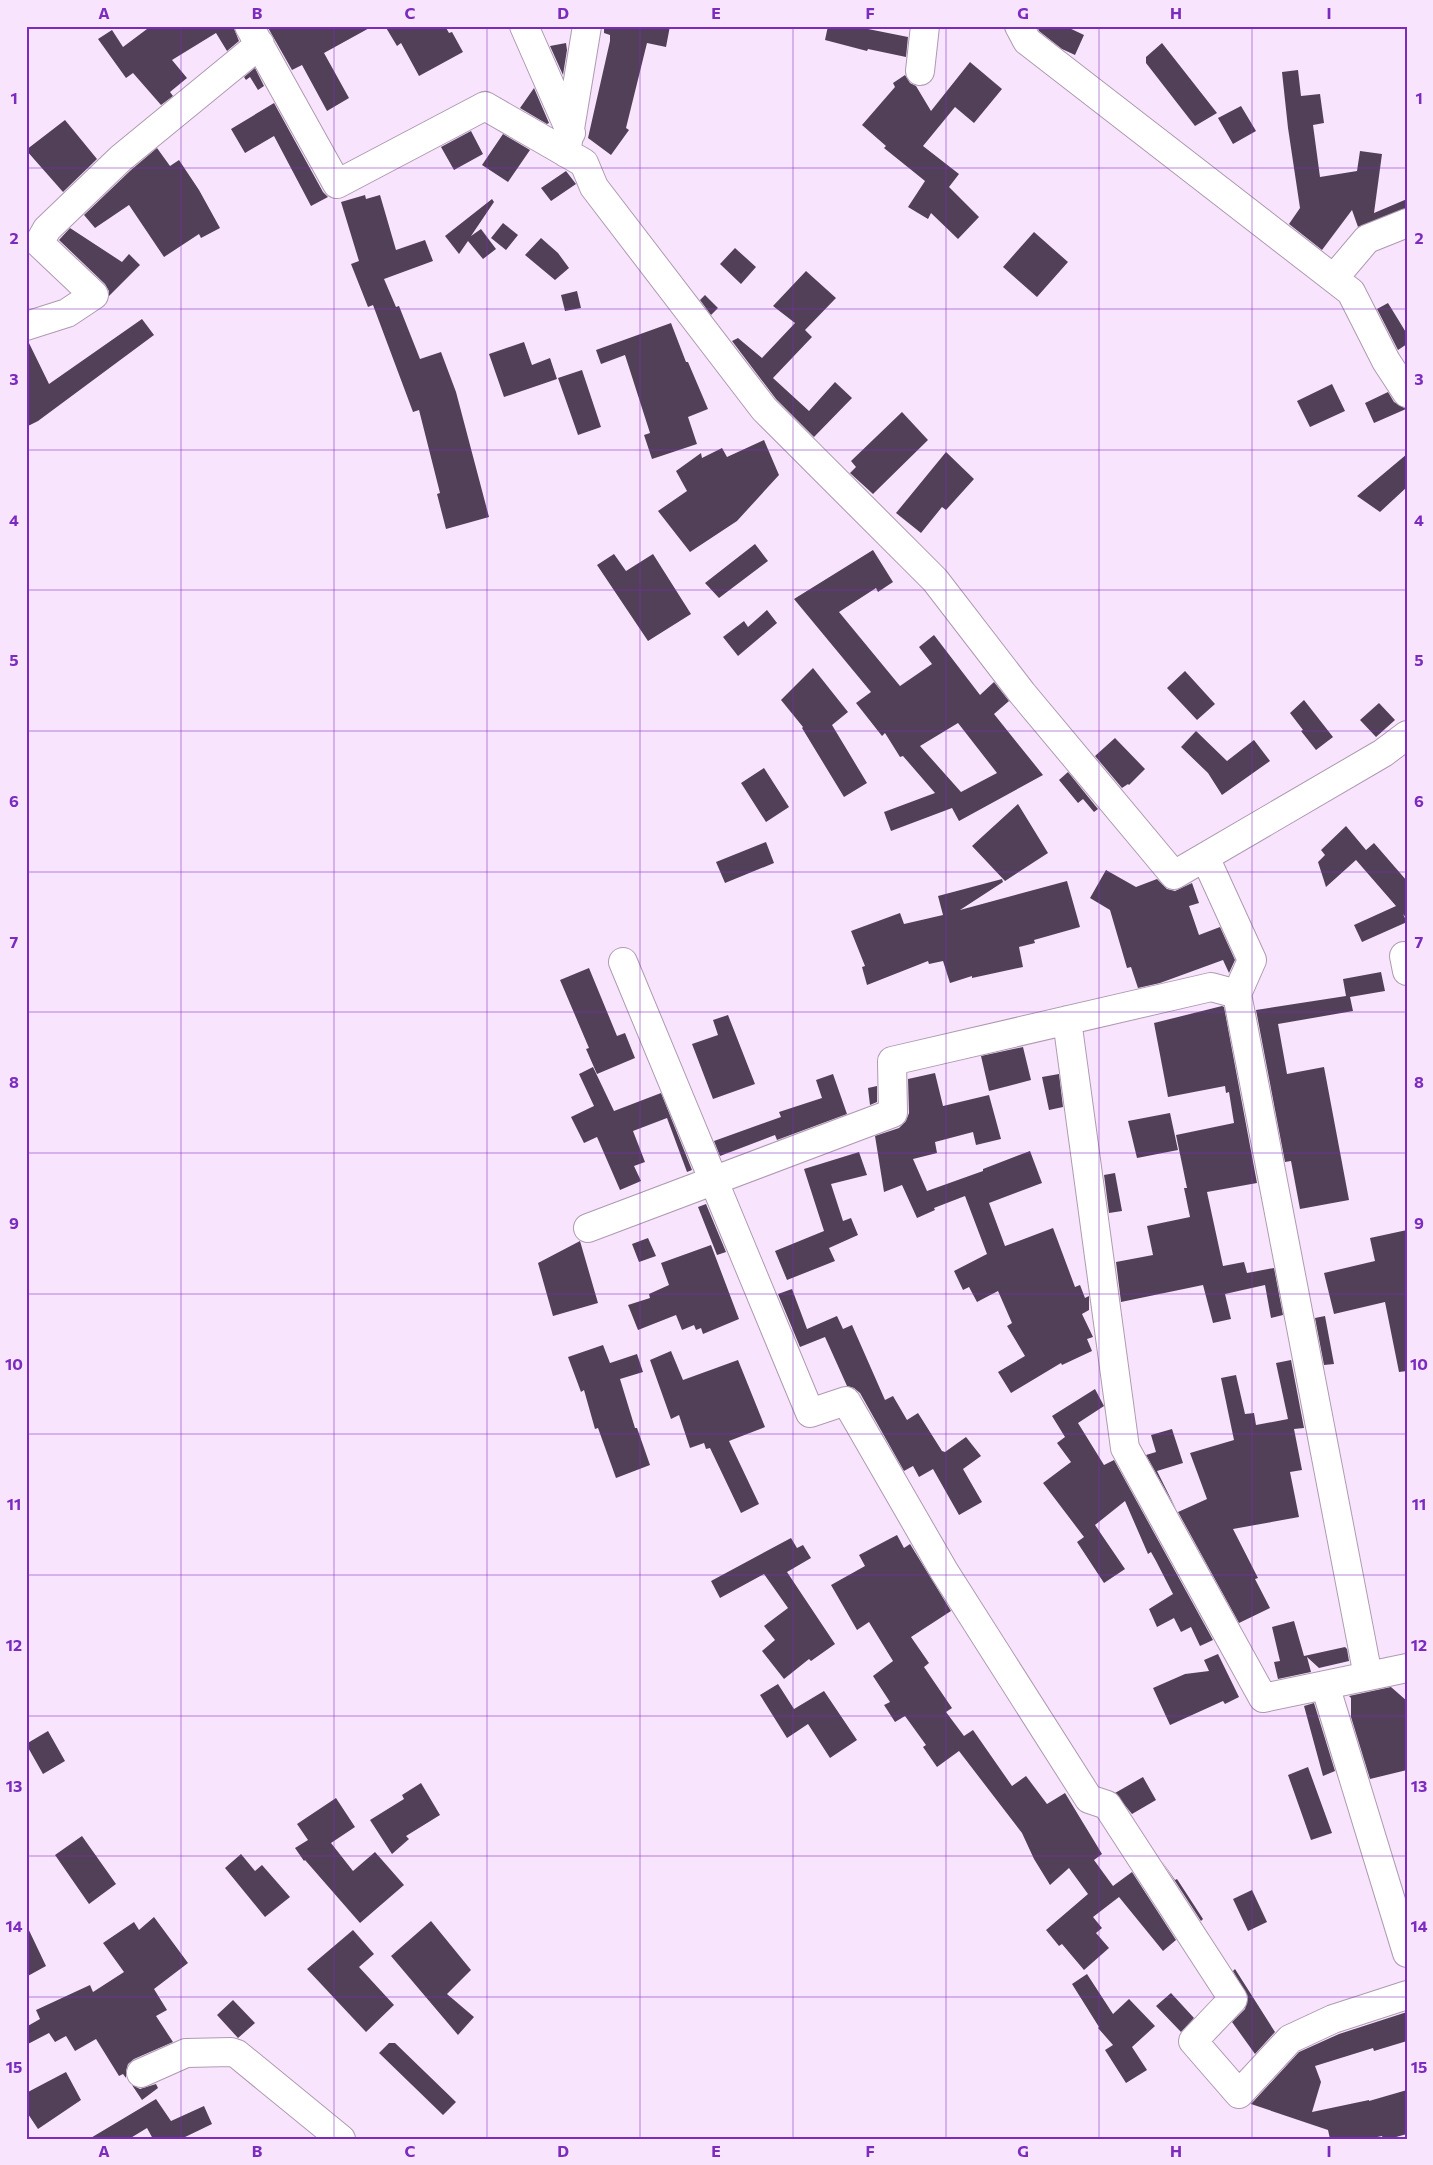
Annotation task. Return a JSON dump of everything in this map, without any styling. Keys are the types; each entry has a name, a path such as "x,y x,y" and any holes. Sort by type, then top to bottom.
{"street":[{"path":"524,26 569,143 584,163 594,187 764,409 936,580 1022,693 1174,876 1383,753 1407,735"},
{"path":"569,143 587,26"},
{"path":"920,71 926,26"},
{"path":"1019,26 1027,41 1351,292 1386,361 1407,393"},
{"path":"26,326 67,313 94,296 40,244 47,229 255,35 337,184 485,106 569,143"},
{"path":"1334,278 1367,239 1407,223"},
{"path":"1205,857 1252,960 1237,994 1368,1676"},
{"path":"623,962 810,1413 846,1401 944,1571 1089,1799 1107,1805 1233,1998 1193,2041 1239,2094 1290,2039 1333,2019 1407,1995"},
{"path":"588,1228 893,1113 892,1061 1212,987 1237,994"},
{"path":"1067,1020 1125,1448 1263,1698 1407,1668"},
{"path":"1325,1685 1407,1953"},
{"path":"141,2073 186,2053 231,2052 236,2054 341,2139"}],"building":[{"path":"151,26 233,26 239,41 227,51 216,33 172,60 187,78 170,92 173,96 161,105 133,73 126,78 98,39 112,30 123,47"},
{"path":"267,26 373,26 324,53 349,98 327,111 302,65 292,70"},
{"path":"385,26 445,26 449,33 452,32 463,52 419,76 401,43 397,46"},
{"path":"604,26 670,26 666,47 647,43 626,128 629,130 611,155 588,138 610,41 610,35 604,33"},
{"path":"828,26 853,26 908,37 906,57 868,49 867,51 825,40"},
{"path":"1037,26 1065,26 1084,35 1075,55 1062,49 1039,31"},
{"path":"566,43 567,50 563,75 550,46"},
{"path":"1162,43 1217,113 1195,126 1146,63 1146,57"},
{"path":"970,62 1002,89 974,123 955,107 923,146 959,174 949,187 979,217 958,239 931,213 928,219 908,207 925,181 884,148 886,146 862,125 895,87 893,83 905,75 910,83 916,86 931,111"},
{"path":"255,68 264,86 258,90 250,77 246,80 244,77"},
{"path":"1298,70 1301,96 1320,94 1324,123 1313,125 1320,177 1357,171 1360,151 1382,154 1374,213 1407,199 1407,208 1358,227 1352,210 1322,250 1289,224 1300,208 1282,72"},
{"path":"534,88 549,123 547,124 520,108"},
{"path":"274,103 323,192 328,197 311,206 274,136 245,153 231,129"},
{"path":"1241,106 1256,131 1233,144 1218,118"},
{"path":"65,120 97,159 63,192 26,150"},
{"path":"471,131 483,154 454,170 441,147"},
{"path":"503,134 530,150 508,182 482,165"},
{"path":"157,148 170,166 179,160 199,190 220,228 201,238 199,234 164,257 129,205 95,228 84,215"},
{"path":"566,171 576,184 551,201 541,188"},
{"path":"365,195 366,199 380,195 396,250 425,240 433,261 384,279 396,307 399,306 420,359 441,352 456,392 489,517 446,529 437,494 440,493 419,410 413,412 373,305 368,307 351,264 359,261 341,202"},
{"path":"492,199 494,202 471,236 481,229 496,249 483,259 468,241 459,254 445,236"},
{"path":"503,223 518,235 506,250 491,238"},
{"path":"70,228 122,262 129,254 140,265 109,296 109,291 105,284 59,240"},
{"path":"1034,232 1068,262 1037,297 1003,267"},
{"path":"541,238 558,253 569,268 555,280 525,255"},
{"path":"735,248 756,267 741,284 720,264"},
{"path":"806,271 836,298 805,330 812,337 773,378 809,411 835,382 852,398 814,437 776,399 732,341 738,338 762,358 795,323 773,306"},
{"path":"577,291 581,308 565,311 561,295"},
{"path":"705,295 718,308 711,315 700,300"},
{"path":"1388,303 1407,334 1407,344 1398,350 1377,309"},
{"path":"142,319 154,335 38,421 26,427 26,341 28,341 49,384"},
{"path":"671,323 686,362 688,362 708,409 688,417 697,444 652,459 644,435 650,433 625,355 601,364 596,350"},
{"path":"524,342 532,365 550,358 557,379 504,397 489,354"},
{"path":"582,370 601,427 578,435 558,378"},
{"path":"1332,384 1345,411 1310,427 1297,401"},
{"path":"1388,392 1394,402 1406,409 1374,423 1365,403"},
{"path":"902,412 928,440 873,494 850,473 856,467 851,461"},
{"path":"764,440 779,475 737,521 690,552 658,511 687,491 676,471 701,453 702,458 722,448 727,457"},
{"path":"946,452 974,479 946,510 942,507 921,533 896,513"},
{"path":"1407,454 1407,487 1380,512 1357,496"},
{"path":"755,544 768,561 719,598 705,583"},
{"path":"873,550 893,582 878,592 876,588 839,612 900,686 932,664 919,647 934,635 980,695 994,682 1009,701 994,714 1043,775 959,821 952,808 891,831 884,812 935,793 903,756 900,757 885,733 882,736 856,703 871,692 794,599","holes":["958,723 997,773 961,792 920,746"]},
{"path":"614,554 626,571 653,554 691,614 648,641 597,565"},
{"path":"767,610 777,623 738,656 723,637 744,621 748,627"},
{"path":"813,668 848,712 832,725 867,783 844,797 803,727 781,700"},
{"path":"1185,671 1215,704 1197,720 1167,688"},
{"path":"1304,700 1333,737 1316,750 1290,713"},
{"path":"1379,703 1395,720 1376,737 1360,720"},
{"path":"1196,731 1227,761 1254,740 1270,761 1222,795 1208,773 1181,747"},
{"path":"1115,738 1145,769 1129,785 1122,788 1095,756"},
{"path":"764,768 789,807 766,822 741,783"},
{"path":"1068,772 1098,809 1094,812 1083,799 1078,803 1059,780"},
{"path":"1018,804 1048,853 1005,881 972,846"},
{"path":"1346,826 1366,850 1374,843 1407,881 1407,919 1403,914 1407,922 1362,942 1354,925 1396,906 1356,860 1326,887 1318,862 1325,855 1321,850"},
{"path":"766,842 774,863 725,883 716,862"},
{"path":"1106,870 1136,887 1157,879 1167,889 1175,891 1192,883 1199,903 1189,906 1199,935 1220,927 1235,960 1229,973 1223,960 1160,983 1138,988 1131,967 1127,968 1110,910 1090,898"},
{"path":"1002,879 1003,882 960,910 1067,881 1080,927 1034,940 1035,943 1019,947 1023,967 972,978 972,976 950,983 943,961 929,964 928,961 867,985 862,967 865,966 851,931 900,913 904,924 943,915 938,896"},
{"path":"589,968 617,1036 625,1033 635,1058 597,1074 586,1049 589,1048 560,980"},
{"path":"1381,972 1385,991 1350,997 1353,1011 1278,1024 1287,1074 1324,1067 1349,1200 1300,1209 1291,1161 1285,1162 1256,1010 1346,996 1343,979"},
{"path":"1224,1007 1257,1183 1207,1192 1223,1266 1244,1262 1247,1273 1274,1268 1283,1315 1271,1318 1265,1285 1225,1294 1231,1319 1213,1323 1203,1285 1121,1302 1116,1262 1153,1255 1147,1226 1190,1217 1184,1188 1187,1188 1176,1135 1234,1123 1229,1092 1226,1093 1225,1086 1168,1097 1154,1023"},
{"path":"728,1015 755,1084 713,1099 692,1044 718,1035 713,1020"},
{"path":"1023,1047 1031,1080 989,1091 981,1056"},
{"path":"593,1067 614,1111 661,1093 692,1170 687,1172 667,1118 633,1131 645,1162 634,1166 641,1181 620,1190 597,1137 584,1143 571,1117 594,1106 579,1074"},
{"path":"935,1073 943,1106 989,1095 1001,1139 976,1145 973,1132 935,1142 937,1153 913,1159 927,1191 983,1171 983,1169 1030,1151 1042,1183 989,1203 1005,1246 1053,1228 1075,1287 1080,1285 1085,1298 1089,1296 1089,1310 1082,1314 1093,1337 1087,1339 1092,1351 1062,1365 1061,1363 1011,1393 998,1372 1025,1356 1007,1326 1012,1323 998,1291 977,1302 969,1287 963,1290 954,1271 987,1254 965,1196 934,1208 935,1210 917,1218 902,1185 884,1192 875,1136 899,1128 906,1121 909,1113 908,1079"},
{"path":"833,1074 847,1114 777,1140 775,1135 720,1156 714,1141 781,1117 779,1112 822,1098 816,1080"},
{"path":"1059,1074 1063,1107 1049,1110 1042,1077"},
{"path":"877,1086 877,1102 870,1105 868,1088"},
{"path":"1170,1113 1178,1150 1137,1158 1128,1121"},
{"path":"859,1152 867,1175 831,1184 843,1221 851,1218 858,1235 829,1248 835,1261 787,1280 775,1251 824,1231 804,1169"},
{"path":"1115,1173 1122,1211 1109,1213 1104,1175"},
{"path":"706,1204 726,1252 717,1255 698,1207"},
{"path":"1407,1230 1407,1371 1399,1372 1385,1302 1334,1314 1324,1273 1375,1261 1370,1238"},
{"path":"648,1238 656,1256 639,1262 632,1244"},
{"path":"580,1241 598,1303 553,1316 538,1263"},
{"path":"711,1245 739,1319 703,1334 701,1328 696,1330 694,1325 682,1330 676,1315 638,1330 628,1305 650,1298 649,1294 669,1285 661,1263"},
{"path":"792,1289 807,1329 837,1316 843,1329 852,1325 885,1400 893,1396 907,1420 918,1413 942,1451 945,1452 966,1437 981,1456 963,1469 982,1502 959,1515 933,1469 919,1477 913,1466 904,1471 860,1393 854,1388 847,1386 825,1337 800,1347 778,1294"},
{"path":"1325,1316 1334,1364 1324,1365 1315,1318"},
{"path":"603,1345 610,1363 637,1354 643,1372 620,1379 635,1428 637,1428 650,1465 616,1478 598,1428 595,1429 584,1390 581,1392 568,1357"},
{"path":"671,1351 683,1380 738,1360 765,1427 729,1441 759,1504 741,1513 710,1448 706,1449 704,1443 690,1448 679,1415 671,1419 650,1360"},
{"path":"1291,1360 1304,1428 1294,1429 1302,1470 1290,1472 1299,1517 1233,1529 1258,1578 1255,1579 1270,1608 1239,1623 1178,1512 1207,1499 1190,1453 1234,1440 1221,1378 1236,1375 1245,1414 1254,1413 1256,1425 1288,1419 1276,1363"},
{"path":"1095,1389 1104,1406 1078,1423 1104,1465 1114,1460 1213,1640 1200,1646 1191,1627 1181,1632 1174,1618 1157,1627 1149,1609 1173,1594 1151,1552 1148,1554 1125,1501 1095,1525 1125,1569 1104,1583 1077,1542 1084,1537 1043,1483 1071,1462 1057,1443 1065,1437 1052,1416"},
{"path":"1172,1429 1183,1463 1157,1471 1176,1509 1146,1455 1156,1452 1151,1435"},
{"path":"897,1535 904,1548 910,1544 951,1611 911,1637 929,1663 924,1667 952,1708 946,1712 964,1736 973,1730 1012,1786 1026,1776 1047,1804 1065,1793 1102,1854 1094,1860 1113,1886 1132,1872 1176,1940 1163,1951 1119,1897 1093,1917 1102,1928 1096,1933 1109,1948 1084,1970 1062,1944 1059,1946 1046,1930 1088,1894 1069,1868 1050,1885 1034,1859 1022,1833 959,1751 937,1767 923,1747 926,1745 905,1716 895,1722 884,1705 890,1702 873,1676 893,1661 869,1622 857,1630 831,1585 865,1566 859,1555"},
{"path":"791,1538 797,1548 803,1545 811,1558 787,1572 835,1644 811,1661 809,1659 784,1679 762,1651 775,1640 764,1626 788,1608 764,1574 720,1598 711,1581"},
{"path":"1294,1621 1304,1656 1345,1647 1349,1661 1319,1668 1307,1657 1311,1672 1278,1679 1274,1662 1280,1661 1272,1627"},
{"path":"1218,1654 1239,1697 1225,1704 1223,1701 1170,1725 1153,1688 1185,1674 1209,1671 1204,1660"},
{"path":"778,1684 794,1709 824,1691 857,1740 830,1758 808,1724 787,1738 760,1695"},
{"path":"1391,1687 1407,1701 1407,1770 1370,1779 1351,1717 1351,1698 1349,1696"},
{"path":"1314,1703 1335,1771 1323,1776 1304,1706"},
{"path":"48,1731 65,1761 43,1774 26,1744"},
{"path":"1308,1767 1332,1833 1311,1840 1288,1775"},
{"path":"1143,1777 1156,1800 1132,1814 1115,1793"},
{"path":"421,1783 440,1815 406,1836 409,1839 392,1854 370,1820 404,1799 402,1795"},
{"path":"336,1798 355,1827 331,1843 353,1871 375,1852 404,1885 360,1923 304,1861 295,1848 308,1840 297,1824"},
{"path":"82,1836 116,1884 89,1904 55,1855"},
{"path":"241,1854 255,1871 262,1865 290,1897 265,1917 225,1868"},
{"path":"1162,1861 1175,1880 1177,1879 1203,1919 1201,1921"},
{"path":"1252,1890 1267,1922 1248,1931 1233,1899"},
{"path":"154,1917 188,1963 154,1989 167,2010 156,2016 173,2042 134,2059 128,2064 126,2078 123,2074 119,2076 96,2039 75,2051 66,2036 55,2042 49,2033 26,2045 26,2027 40,2019 36,2010 90,1985 93,1992 124,1972 103,1943 134,1922 139,1930"},
{"path":"431,1921 471,1970 447,1994 474,2017 458,2035 391,1956"},
{"path":"26,1924 46,1966 26,1977"},
{"path":"353,1930 374,1954 359,1967 394,2005 366,2032 307,1969"},
{"path":"1235,1969 1275,2032 1255,2054 1232,2022 1245,2009 1248,1997 1233,1971"},
{"path":"1087,1974 1113,2014 1129,1999 1155,2026 1132,2047 1147,2070 1126,2083 1105,2050 1113,2045 1098,2028 1072,1984"},
{"path":"1171,1993 1194,2018 1181,2032 1156,2006"},
{"path":"233,2000 255,2023 238,2038 217,2015"},
{"path":"1407,2012 1407,2041 1374,2051 1373,2048 1315,2066 1321,2082 1312,2112 1369,2101 1407,2090 1407,2134 1389,2139 1383,2139 1382,2136 1368,2139 1330,2139 1328,2130 1251,2104 1299,2052 1339,2034"},
{"path":"389,2043 395,2043 456,2102 443,2115 379,2053"},
{"path":"66,2072 81,2100 38,2129 26,2111 26,2093"},
{"path":"156,2084 158,2088 142,2100 132,2085 140,2089"},
{"path":"156,2099 171,2121 204,2106 212,2124 181,2139 153,2139 147,2128 129,2139 89,2139"}]}
